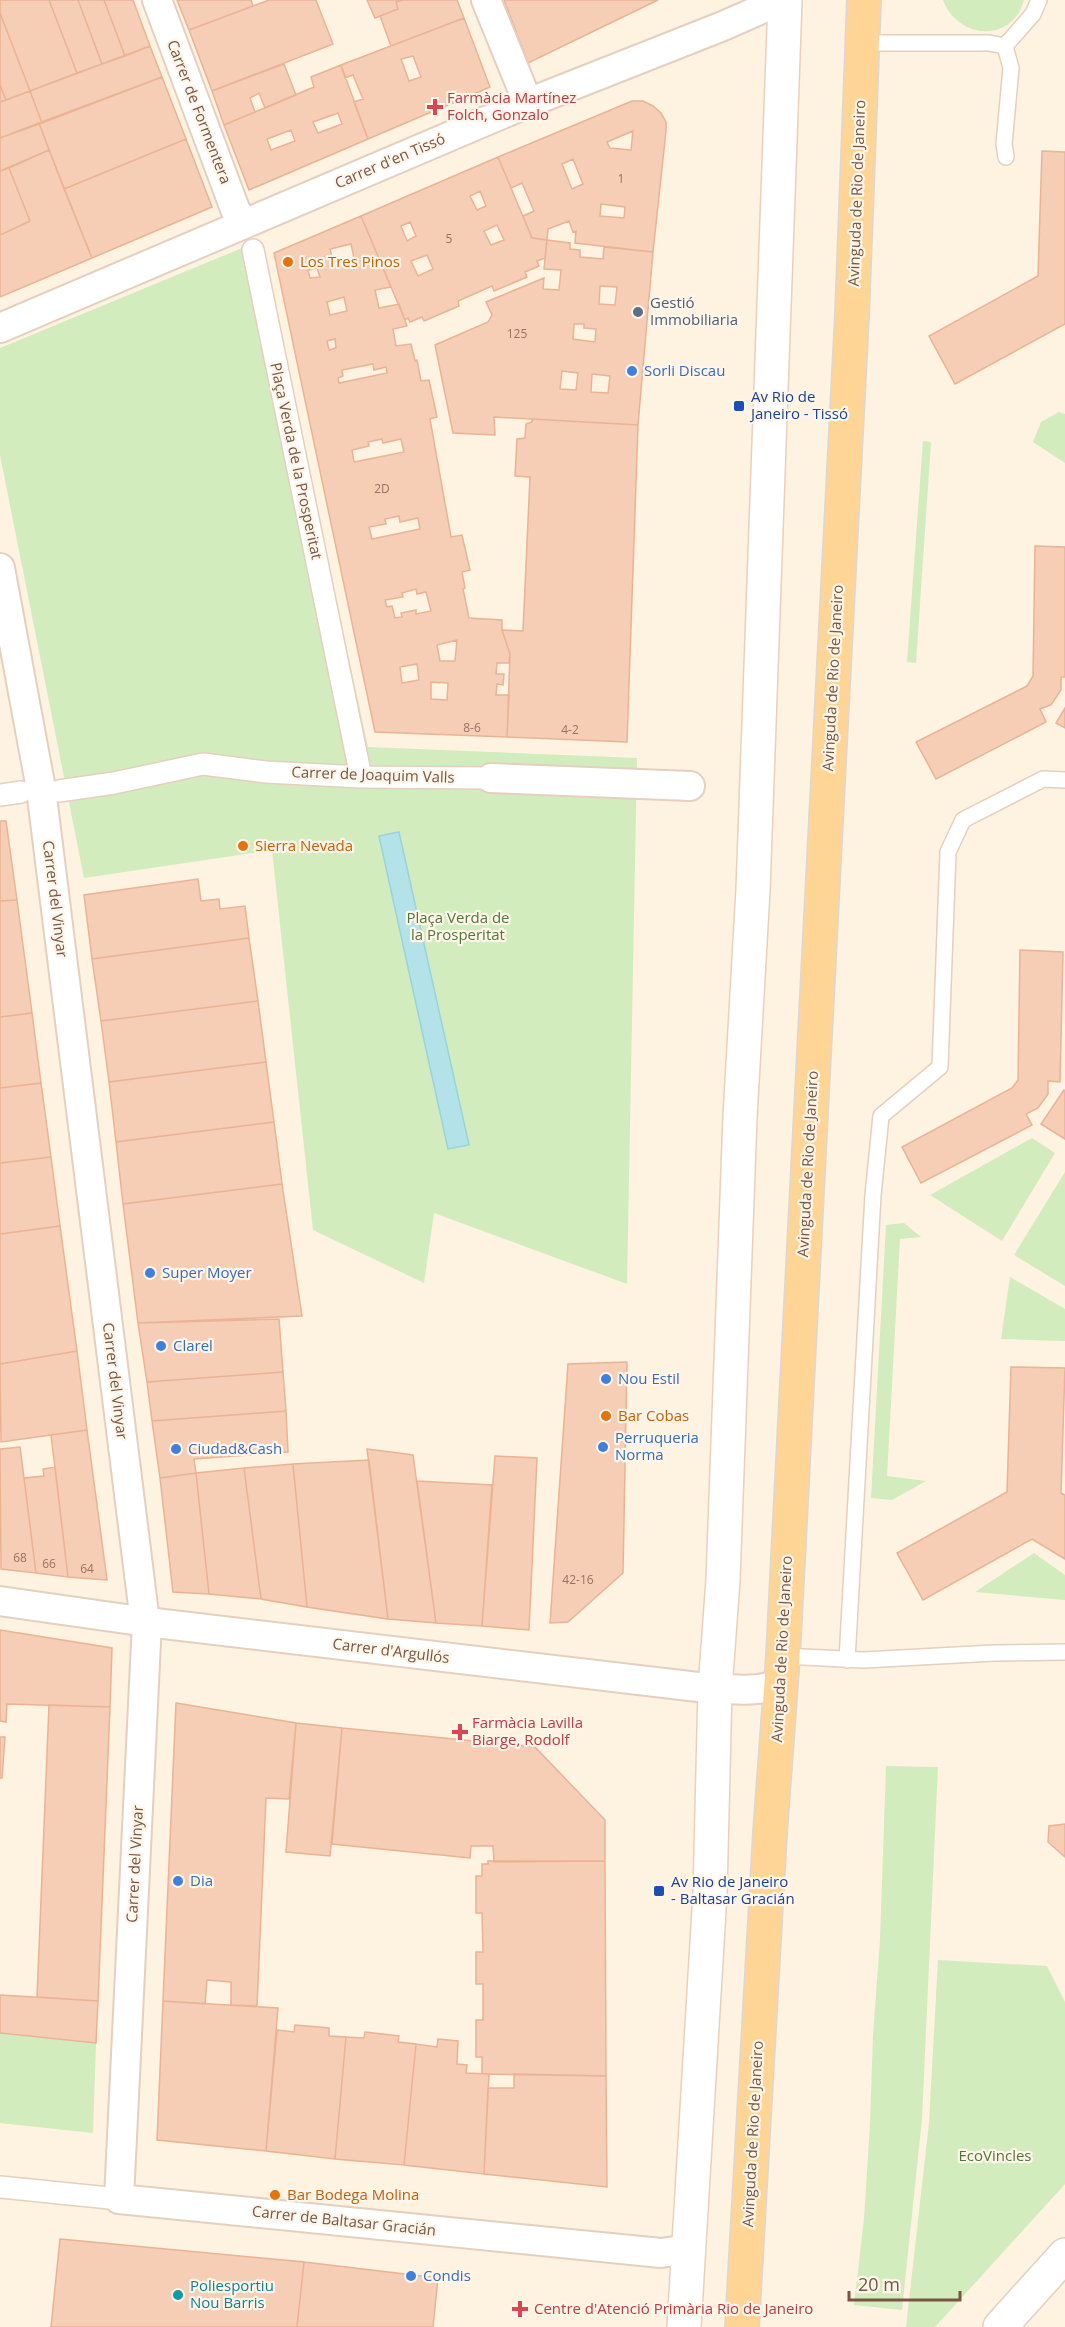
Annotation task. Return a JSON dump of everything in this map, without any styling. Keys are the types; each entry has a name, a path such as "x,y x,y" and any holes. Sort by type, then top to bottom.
{"main road":[{"path":"684,2327 710,1893 715,1689 723,1580 740,1117 753,890 783,0"},
{"name":"Avinguda de Rio de Janeiro","path":"742,2327 770,1833 782,1669 866,20"},
{"path":"1000,2327 1065,2255"}],"street":[{"name":"Carrer de Formentera","path":"157,0 235,209 243,224"},
{"path":"486,0 528,103"},
{"name":"Carrer d'en Tissó","path":"0,328 528,103 783,0"},
{"name":"Plaça Verda de la Prosperitat","path":"252,250 361,777"},
{"name":"Carrer del Vinyar","path":"0,568 41,789 144,1614 147,1622 119,2199"},
{"name":"Carrer de Joaquim Valls","path":"59,791 114,783 203,764 266,772 361,777 490,778 690,786"},
{"name":"Carrer d'Argullós","path":"0,1601 147,1622 715,1689 758,1690 772,1687 782,1669"},
{"name":"Carrer de Baltasar Gracián","path":"0,2187 651,2252 675,2251 688,2246"}],"lane":[{"path":"1005,46 1033,14 1039,0"},
{"path":"866,20 1005,46"},
{"path":"1005,46 1011,68 1004,144 1006,157"},
{"path":"847,1660 873,1195 881,1116 940,1068 948,852 963,820 1043,779 1065,780"},
{"path":"782,1669 847,1660 1065,1652"}],"green space":[{"path":"943,0 1024,0 1018,14 1009,24 985,31 972,29 960,23 950,13"},
{"name":"Plaça Verda de la Prosperitat","path":"259,241 368,747 637,758 627,1284 434,1213 424,1283 313,1230 272,850 84,878 0,455 0,348"},
{"path":"1059,412 1065,414 1065,463 1033,442 1041,422"},
{"path":"923,441 931,442 916,663 907,662"},
{"path":"1032,1138 1055,1153 1002,1241 930,1195"},
{"path":"1065,1172 1065,1286 1014,1255"},
{"path":"904,1223 921,1237 900,1239 887,1476 926,1481 892,1500 871,1498 886,1225"},
{"path":"1010,1277 1065,1309 1065,1341 1001,1339"},
{"path":"1034,1553 1065,1575 1065,1600 975,1592"},
{"path":"886,1766 938,1767 922,2119 902,2310 854,2305 864,2219 870,2124"},
{"name":"EcoVincles","path":"938,1960 1047,1966 1065,2002 1065,2184 935,2327 906,2327 929,2123"},
{"path":"0,2033 96,2043 93,2133 0,2123"}],"water":[{"path":"399,832 469,1145 448,1149 379,836"}],"building":[{"path":"0,0 49,0 77,73 30,91 0,13"},
{"path":"49,0 78,0 102,64 77,73"},
{"path":"78,0 104,0 125,56 102,64"},
{"path":"104,0 133,0 150,46 125,56"},
{"path":"177,0 251,0 253,6 189,30"},
{"path":"269,0 316,0 333,44 212,91 189,30"},
{"path":"367,0 403,0 396,2 398,9 375,18"},
{"path":"457,0 464,18 391,46 380,16 398,9 396,2"},
{"path":"504,0 658,0 528,63"},
{"path":"0,13 30,91 6,100 0,85"},
{"path":"464,18 490,87 368,139 354,102 363,99 353,75 345,78 341,65","holes":["413,56 421,77 409,81 401,59"]},
{"path":"150,46 162,77 42,123 30,91"},
{"path":"284,64 296,95 265,108 259,93 250,98 255,112 224,125 212,91"},
{"path":"341,65 368,139 249,190 224,125 314,87 311,77","holes":["338,113 342,124 318,133 313,122","291,130 295,141 271,150 267,139"]},
{"path":"162,77 186,139 64,189 39,123"},
{"path":"0,85 6,100 0,102"},
{"path":"30,91 42,123 0,138 0,102"},
{"path":"632,101 643,101 653,106 666,122 666,131 653,252 575,243 576,231 573,232 569,221 548,229 547,240 532,238 523,216 534,211 522,183 511,188 498,157","holes":["633,131 631,150 610,148 607,142","573,159 583,184 572,189 562,164","601,204 625,207 624,218 600,216"]},
{"path":"39,123 49,150 0,171 0,138"},
{"path":"186,139 212,207 92,258 64,189"},
{"path":"49,150 92,258 0,297 0,235 30,221 9,168"},
{"path":"1042,151 1065,152 1065,324 955,384 929,336 1038,276"},
{"path":"498,157 532,238 547,240 545,258 537,261 539,266 525,272 527,277 494,291 492,286 458,301 459,306 424,321 422,317 410,322 408,318 405,320 361,216","holes":["480,191 486,206 477,210 470,196","410,222 416,236 407,241 401,226","497,225 504,240 491,245 484,231","427,255 433,269 418,276 411,261"]},
{"path":"9,168 30,221 0,235 0,171"},
{"path":"361,216 391,287 375,290 379,308 399,304 407,326 393,329 396,346 411,344 421,381 429,380 437,417 430,419 451,537 462,535 470,570 462,572 469,618 502,620 502,630 510,654 509,663 497,663 496,674 504,674 503,685 497,684 496,695 509,695 507,737 375,732 274,253","holes":["351,244 354,258 333,261 330,249","317,268 320,277 310,278 308,270","344,297 347,311 330,315 327,302","335,339 336,348 329,350 327,341","373,364 374,370 386,367 387,373 339,383 338,378 343,376 342,370","382,439 383,443 401,439 404,452 354,462 352,450 369,446 368,442","399,516 400,522 418,518 420,529 372,539 369,527 386,524 385,519","416,589 417,594 426,592 431,611 416,614 416,610 401,613 402,617 395,618 392,606 387,607 385,600 403,597 402,593","457,640 455,661 440,661 437,645","417,664 419,680 402,683 400,667","431,682 448,683 447,700 431,699"]},
{"path":"547,240 570,243 570,249 580,250 580,257 603,259 604,247 653,252 638,425 494,417 495,435 453,433 435,345 488,322 492,315 486,302 544,278 543,289 559,290 561,270 544,269","holes":["600,286 617,287 615,305 599,304","574,324 584,324 584,328 596,329 595,342 573,339","562,371 578,373 576,390 560,389","592,374 610,376 608,393 591,392"]},
{"path":"532,419 638,425 627,742 507,737 510,654 502,630 523,631 530,477 515,476 517,439 525,438 526,424 532,422"},
{"path":"1035,546 1065,547 1065,677 1061,677 1061,690 1051,705 1040,709 1046,722 936,779 916,742 1027,686 1033,676"},
{"path":"1065,708 1065,728 1056,723"},
{"path":"0,821 6,821 17,900 0,901"},
{"path":"198,879 201,901 219,899 220,909 245,906 249,938 92,959 84,895"},
{"path":"17,900 32,1013 0,1017 0,901"},
{"path":"249,938 258,1001 101,1021 92,959"},
{"path":"1020,950 1063,952 1060,1082 1048,1081 1048,1094 1038,1108 1026,1114 1032,1125 921,1183 902,1147 1012,1088 1018,1080"},
{"path":"258,1001 266,1062 109,1082 101,1021"},
{"path":"32,1013 41,1083 0,1088 0,1017"},
{"path":"266,1062 274,1122 116,1142 109,1082"},
{"path":"41,1083 51,1157 0,1163 0,1088"},
{"path":"1065,1091 1065,1139 1041,1124"},
{"path":"274,1122 282,1184 123,1204 116,1142"},
{"path":"51,1157 60,1226 0,1234 0,1163"},
{"path":"282,1184 302,1316 138,1323 123,1204"},
{"path":"60,1226 77,1351 0,1364 0,1234"},
{"path":"279,1319 283,1372 147,1382 138,1323"},
{"path":"77,1351 87,1430 1,1442 0,1364"},
{"path":"627,1362 623,1573 568,1622 550,1623 568,1364"},
{"path":"1011,1367 1065,1368 1061,1493 1065,1495 1065,1559 1032,1539 923,1600 897,1553 1007,1492"},
{"path":"283,1372 286,1411 152,1421 147,1382"},
{"path":"286,1411 288,1452 194,1459 196,1473 160,1478 152,1421"},
{"path":"87,1430 107,1580 68,1577 51,1435"},
{"path":"20,1447 36,1573 1,1569 0,1449"},
{"path":"367,1449 413,1455 436,1623 388,1619"},
{"path":"495,1456 537,1458 529,1630 482,1626"},
{"path":"369,1460 388,1619 307,1607 293,1464"},
{"path":"293,1464 307,1607 261,1599 244,1468"},
{"path":"55,1467 68,1577 36,1573 24,1478 44,1476 43,1469"},
{"path":"244,1468 261,1599 209,1594 196,1473"},
{"path":"196,1473 209,1594 173,1592 160,1478"},
{"path":"417,1481 492,1485 482,1626 436,1623"},
{"path":"0,1630 112,1648 110,1707 7,1704 6,1722 0,1721"},
{"path":"176,1703 296,1723 289,1799 266,1798 257,2006 231,2005 231,1982 207,1980 205,2004 163,2001"},
{"path":"49,1705 110,1707 98,2001 37,1997"},
{"path":"296,1723 342,1728 330,1856 286,1852"},
{"path":"342,1728 535,1747 605,1820 605,1861 494,1862 493,1846 471,1846 470,1858 332,1844"},
{"path":"0,1737 5,1737 2,1778 0,1778"},
{"path":"1065,1824 1065,1857 1048,1842 1049,1826"},
{"path":"488,1861 605,1861 606,2076 482,2074 482,2057 476,2057 476,2020 483,2020 483,1984 476,1984 476,1952 483,1952 482,1913 476,1913 476,1876 482,1876 482,1864 488,1864"},
{"path":"0,1995 98,2001 96,2043 0,2033"},
{"path":"163,2001 278,2008 266,2151 157,2140"},
{"path":"295,2025 329,2028 329,2036 346,2037 335,2159 266,2151 277,2030 294,2032"},
{"path":"365,2032 399,2036 398,2042 416,2044 404,2165 335,2159 346,2037 364,2038"},
{"path":"438,2039 458,2041 457,2064 467,2065 466,2073 489,2074 484,2174 404,2165 416,2044 437,2047"},
{"path":"514,2074 606,2076 607,2187 484,2174 488,2088 514,2088"},
{"name":"Poliesportiu Nou Barris","path":"60,2239 304,2262 297,2327 51,2327"},
{"path":"304,2262 438,2278 433,2327 297,2327"}],"place":[{"name":"Farmàcia Martínez Folch, Gonzalo","path":"435,107"},
{"name":"Los Tres Pinos","path":"288,262"},
{"name":"Gestió Immobiliaria","path":"638,312"},
{"name":"Sorli Discau","path":"632,371"},
{"name":"Av Rio de Janeiro - Tissó","path":"739,406"},
{"name":"Sierra Nevada","path":"243,846"},
{"name":"Super Moyer","path":"150,1273"},
{"name":"Clarel","path":"161,1346"},
{"name":"Nou Estil","path":"606,1379"},
{"name":"Bar Cobas","path":"606,1416"},
{"name":"Perruqueria Norma","path":"603,1447"},
{"name":"Ciudad&Cash","path":"176,1449"},
{"name":"Farmàcia Lavilla Biarge, Rodolf","path":"460,1732"},
{"name":"Dia","path":"178,1881"},
{"name":"Av Rio de Janeiro - Baltasar Gracián","path":"659,1891"},
{"name":"Bar Bodega Molina","path":"275,2195"},
{"name":"Condis","path":"411,2276"},
{"name":"Poliesportiu Nou Barris","path":"178,2295"},
{"name":"Centre d'Atenció Primària Rio de Janeiro","path":"520,2309"}]}
